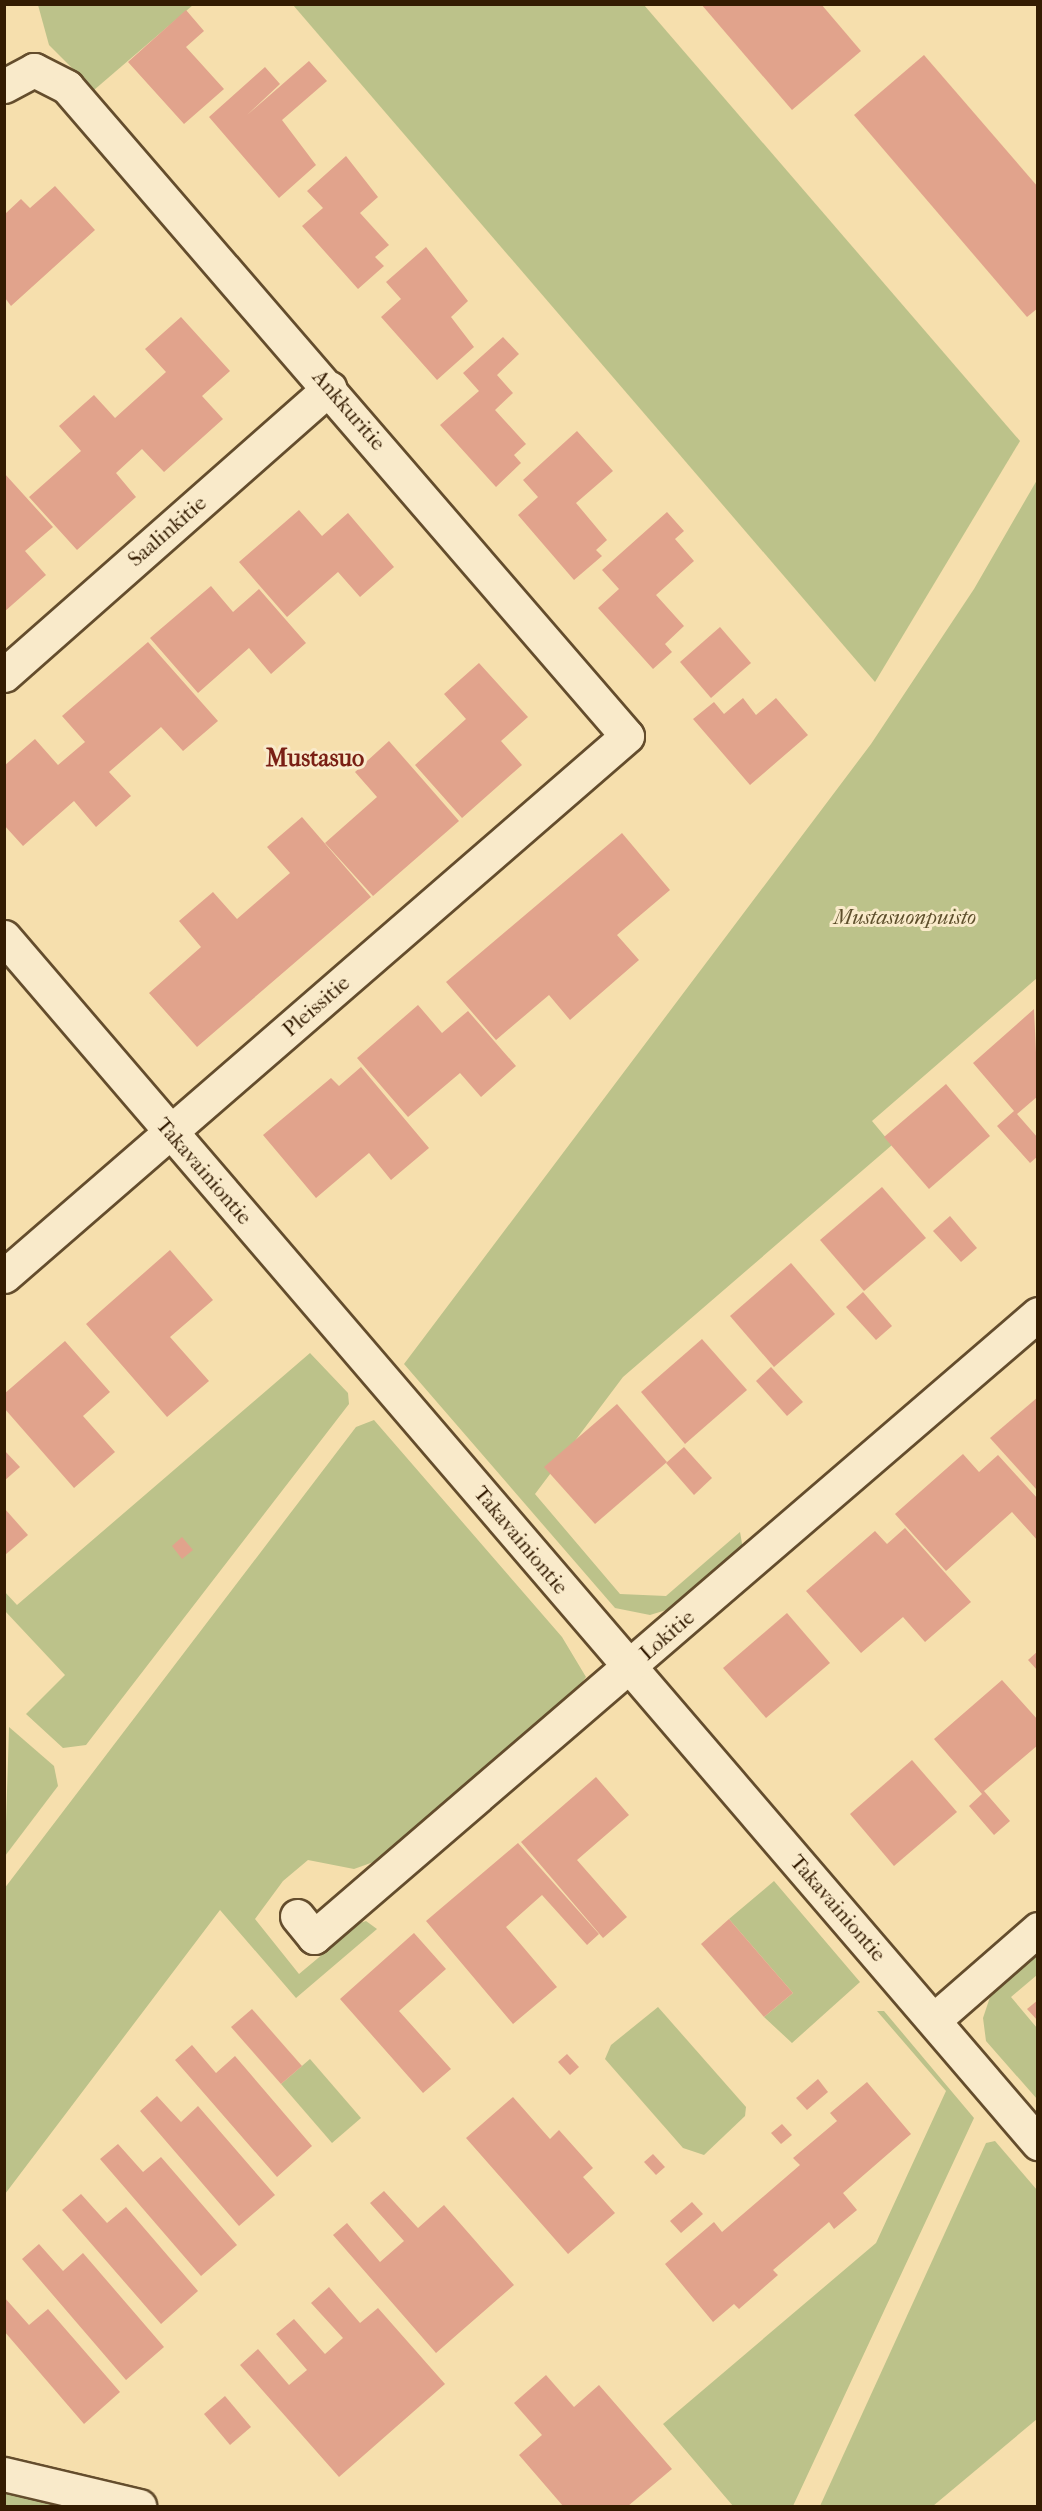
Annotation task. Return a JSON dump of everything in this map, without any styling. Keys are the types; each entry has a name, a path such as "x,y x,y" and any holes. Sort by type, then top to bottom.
{"street":[{"name":"Ankkuritie","path":"4,86 34,70 67,87 330,388 627,736"},
{"name":"Saalinkitie","path":"4,675 330,388"},
{"name":"Pleissitie","path":"4,1276 171,1134 627,736"},
{"name":"Takavainiontie","path":"4,937 629,1668 935,2019 1038,2143"},
{"name":"Lokitie","path":"297,1916 314,1937 1038,1314"},
{"path":"935,2019 1038,1929"},
{"path":"4,2474 139,2506"}],"green space":[{"path":"38,5 193,5 94,90 49,45"},
{"path":"293,5 644,5 1020,441 875,682"},
{"name":"Mustasuonpuisto","path":"1037,480 1037,978 872,1121 892,1145 623,1377 535,1494 620,1594 666,1596 740,1532 743,1549 676,1607 650,1615 615,1608 404,1364 871,744 974,589"},
{"path":"310,1353 348,1393 349,1404 86,1745 63,1748 26,1714 65,1675 5,1611 4,1591 17,1605"},
{"path":"374,1420 562,1637 586,1677 572,1695 379,1860 354,1869 308,1860 283,1881 255,1919 299,1974 360,1923 366,1921 377,1929 296,1998 220,1910 5,2194 4,1889 356,1427"},
{"path":"9,1727 54,1766 58,1786 5,1856"},
{"path":"774,1881 860,1982 792,2043 764,2017 793,1993 729,1919"},
{"path":"1037,1947 1037,1975 1011,1997 1037,2028 1037,2099 986,2041 983,2018 994,1985"},
{"path":"658,2007 746,2107 745,2116 704,2155 683,2148 605,2059 611,2045"},
{"path":"877,2011 884,2011 974,2118 793,2506 733,2506 663,2424 876,2243 946,2091"},
{"path":"310,2059 361,2118 332,2143 281,2084"},
{"path":"995,2141 1037,2190 1037,2419 933,2506 820,2506 986,2143"},
{"path":"5,2493 60,2506 5,2506"}],"building":[{"path":"701,4 821,4 861,51 792,110"},
{"path":"186,10 204,31 186,47 224,89 184,124 128,62"},
{"path":"924,55 1038,187 1038,308 1027,317 854,115"},
{"path":"309,61 327,81 282,120 316,165 279,198 209,117 265,67 280,84 247,115"},
{"path":"346,156 378,197 360,213 389,245 375,257 384,266 358,289 302,226 323,208 307,191"},
{"path":"55,186 95,230 11,306 5,298 5,214 21,199 30,208"},
{"path":"426,247 468,301 451,317 474,347 437,380 381,317 401,299 386,282"},
{"path":"181,317 230,371 202,396 223,419 164,472 142,449 116,473 136,497 77,550 29,497 81,451 59,426 94,395 115,418 166,372 145,349"},
{"path":"503,337 519,354 497,375 513,393 495,410 526,444 514,455 521,463 496,487 440,425 479,391 463,373"},
{"path":"577,431 613,471 576,503 607,540 596,550 602,556 574,580 518,515 538,497 523,480"},
{"path":"4,473 53,527 25,551 46,575 4,612"},
{"path":"299,510 322,536 348,513 394,567 360,597 338,572 287,617 239,562"},
{"path":"667,512 684,531 675,539 694,561 656,595 684,626 665,644 672,652 653,669 598,608 619,589 602,570"},
{"path":"211,586 233,612 259,589 306,643 271,674 249,648 198,693 150,638"},
{"path":"720,627 751,663 711,698 680,662"},
{"path":"148,642 218,721 183,751 161,727 109,772 131,796 96,827 74,801 23,846 4,825 4,766 35,739 58,765 85,742 62,716"},
{"path":"479,663 528,717 501,741 522,765 462,818 415,765 466,719 444,694"},
{"path":"743,698 756,715 776,698 808,735 750,785 693,719 714,702 724,714"},
{"path":"389,741 459,821 373,896 325,843 377,797 355,772"},
{"path":"302,817 371,897 197,1047 149,993 201,947 179,921 213,892 237,919 290,873 267,847"},
{"path":"622,833 670,890 617,935 639,960 570,1020 549,995 496,1040 446,982"},
{"path":"418,1005 442,1033 468,1011 516,1066 481,1097 460,1073 408,1117 357,1058"},
{"path":"1034,1009 1038,1096 1017,1114 1038,1138 1038,1156 1030,1163 997,1126 1014,1111 973,1063"},
{"path":"361,1067 429,1148 391,1180 369,1153 316,1198 263,1135 331,1078 339,1086"},
{"path":"946,1084 990,1136 929,1189 884,1137"},
{"path":"882,1187 926,1238 864,1291 820,1240"},
{"path":"950,1216 977,1248 961,1262 933,1231"},
{"path":"170,1250 213,1300 170,1337 209,1381 167,1417 86,1324"},
{"path":"791,1263 835,1314 774,1367 730,1316"},
{"path":"863,1292 892,1326 876,1340 846,1307"},
{"path":"702,1339 747,1390 685,1444 641,1392"},
{"path":"65,1341 110,1392 83,1416 115,1452 74,1488 4,1408 4,1394"},
{"path":"771,1367 803,1402 787,1416 756,1381"},
{"path":"1038,1397 1038,1487 1036,1489 990,1438"},
{"path":"617,1404 667,1462 595,1524 544,1467"},
{"path":"684,1447 712,1478 694,1495 666,1463"},
{"path":"4,1450 20,1467 4,1481"},
{"path":"963,1454 979,1472 998,1455 1038,1499 1038,1541 1012,1512 946,1571 895,1514"},
{"path":"5,1509 28,1535 5,1555"},
{"path":"905,1528 971,1602 925,1642 903,1617 861,1653 806,1591 875,1531 887,1544"},
{"path":"182,1537 193,1550 182,1559 172,1546"},
{"path":"787,1613 830,1663 766,1718 723,1668"},
{"path":"1038,1651 1038,1671 1028,1660"},
{"path":"1002,1680 1038,1720 1038,1745 984,1791 1010,1821 994,1835 969,1806 982,1794 934,1739"},
{"path":"912,1760 957,1812 894,1866 850,1814"},
{"path":"596,1777 629,1815 577,1860 627,1917 603,1938 521,1842"},
{"path":"518,1843 599,1934 587,1945 542,1895 506,1927 557,1987 513,2024 426,1921"},
{"path":"729,1919 793,1993 764,2017 701,1944"},
{"path":"414,1933 446,1969 399,2011 451,2069 423,2093 340,1999"},
{"path":"1038,2000 1038,2021 1027,2009"},
{"path":"252,2009 302,2066 281,2084 231,2027"},
{"path":"192,2045 216,2073 235,2056 312,2146 277,2177 175,2060"},
{"path":"567,2054 579,2067 570,2075 558,2062"},
{"path":"818,2079 828,2092 807,2110 796,2098"},
{"path":"867,2082 911,2134 843,2193 857,2210 834,2229 829,2222 773,2270 778,2275 739,2309 734,2304 713,2322 665,2264 714,2222 722,2232 800,2165 793,2158 837,2121 830,2113"},
{"path":"157,2096 181,2122 198,2106 275,2195 239,2226 140,2111"},
{"path":"513,2097 550,2139 559,2130 593,2168 583,2177 615,2213 568,2254 466,2138"},
{"path":"782,2124 792,2135 781,2144 771,2133"},
{"path":"118,2144 143,2172 161,2157 237,2245 201,2276 100,2159"},
{"path":"653,2154 665,2167 656,2175 644,2162"},
{"path":"384,2191 418,2228 444,2205 514,2285 436,2353 333,2235 347,2223 380,2262 404,2241 370,2203"},
{"path":"81,2194 107,2223 126,2207 198,2291 161,2324 62,2210"},
{"path":"692,2202 703,2214 681,2233 670,2221"},
{"path":"39,2244 63,2271 83,2253 164,2347 126,2380 22,2259"},
{"path":"329,2287 360,2323 378,2308 445,2384 339,2477 240,2365 258,2349 289,2385 307,2370 276,2334 294,2319 325,2354 343,2338 311,2303"},
{"path":"4,2297 29,2325 48,2309 120,2392 84,2424 4,2331"},
{"path":"546,2375 574,2407 599,2385 672,2469 628,2506 563,2506 519,2455 542,2435 514,2403"},
{"path":"225,2396 251,2427 230,2445 204,2414"}],"district":[{"name":"Mustasuo","path":"315,759"}]}
